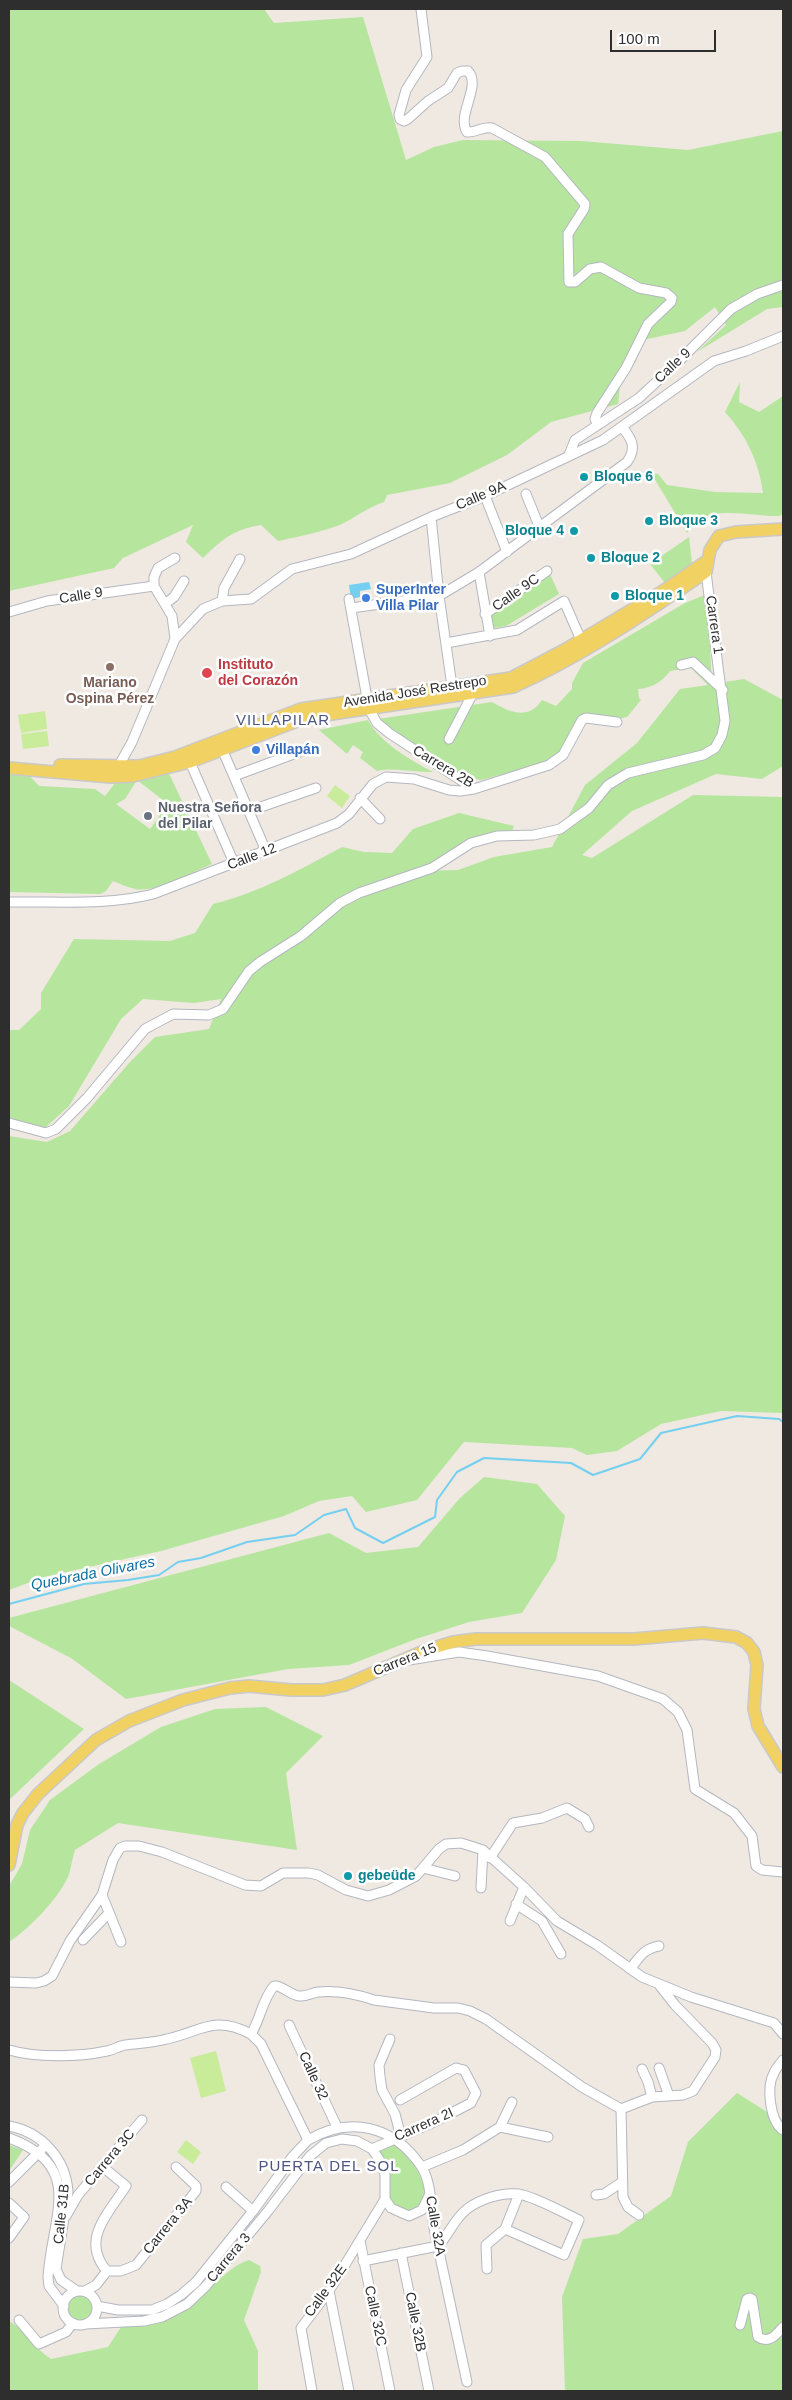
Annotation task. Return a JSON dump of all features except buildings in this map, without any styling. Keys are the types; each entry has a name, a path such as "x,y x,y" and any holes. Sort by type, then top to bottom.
{"main road":[{"name":"Carrera 1","path":"706,572 708,560 719,536 726,533 783,529"},
{"name":"Avenida José Restrepo","path":"9,768 110,777 133,776 190,762 305,718 452,686 511,678 581,640 669,588 708,560"},
{"name":"Avenida José Restrepo","path":"9,761 119,767 139,766 175,757 301,709 368,704 512,687 544,673 651,609 706,572"},
{"name":"Carrera 15","path":"9,1865 17,1825 23,1813 38,1794 96,1740 129,1721 183,1700 230,1688 249,1686 291,1690 323,1690 345,1685 453,1642 476,1639 634,1639 703,1633 736,1637 746,1643 754,1652 757,1666 754,1709 758,1726 783,1767"}],"street":[{"path":"421,9 427,57 406,90 399,115 400,119 404,121 408,119 428,100 443,92 458,73 462,70 468,71 472,80 465,121 467,132 483,127 492,128 545,157 585,204 584,209 568,234 569,282 575,282 590,269 601,266 639,288 666,293 672,298 672,302 648,324 629,363 597,413 595,419 598,425"},
{"name":"Calle 9","path":"569,455 575,440 639,398 731,309 757,294 783,285"},
{"name":"Calle 9A","path":"175,639 203,609 222,601 251,599 292,569 351,554 431,517 485,496 603,440 714,361 783,336"},
{"path":"351,608 439,596 479,572 627,462 633,454 633,442 622,427"},
{"path":"526,494 539,526"},
{"path":"485,496 507,552"},
{"path":"431,517 439,596 452,686"},
{"path":"110,777 119,767 175,639 172,616 154,586 155,571 175,558"},
{"path":"222,601 224,588 240,559"},
{"name":"Calle 9C","path":"485,614 546,571"},
{"path":"479,572 490,636"},
{"name":"Carrera 1","path":"9,1123 46,1133 56,1130 87,1098 145,1029 173,1014 209,1015 218,1012 249,971 301,936 340,903 359,892 432,868 471,843 496,836 534,835 560,828 589,808 608,785 628,773 694,758 715,748 722,735 726,721 706,572"},
{"path":"166,604 174,597 184,581"},
{"name":"Calle 9","path":"9,612 80,596 154,586"},
{"name":"Carrera 2B","path":"349,599 368,704 377,723 389,734 474,789 549,766 563,756 582,720 586,718 617,722"},
{"path":"446,643 517,630 564,601 581,640"},
{"path":"681,665 693,662 723,690"},
{"path":"449,738 473,693"},
{"path":"222,749 266,851"},
{"path":"234,776 299,752"},
{"path":"190,762 234,863"},
{"name":"Calle 12","path":"9,902 137,898 154,894 337,823 349,814 373,784 386,777 414,779 450,790 474,789"},
{"path":"249,811 316,788"},
{"path":"360,798 380,819"},
{"path":"399,1662 445,1653 468,1653 598,1676 663,1699 678,1712 687,1730 695,1789 734,1813 752,1836 756,1866 762,1870 783,1872"},
{"path":"490,1858 508,1829 518,1820 542,1818 566,1808 585,1819 589,1827"},
{"path":"9,1982 36,1983 48,1979 82,1923 102,1895 108,1872 120,1848 131,1845 162,1852 245,1885 261,1886 283,1873 309,1873 362,1896 388,1890 416,1876 438,1849 446,1844 461,1843 483,1850 524,1887 557,1921 630,1969 660,1986 774,2023 783,2034"},
{"path":"481,1888 483,1850"},
{"path":"423,1868 455,1876"},
{"path":"510,1921 524,1887"},
{"path":"102,1895 108,1914 121,1942"},
{"path":"516,1904 542,1921 562,1954"},
{"path":"83,1940 108,1914"},
{"path":"630,1969 641,1953 647,1948 659,1946"},
{"path":"251,2034 258,2022 266,1998 274,1986 282,1987 296,1996 305,1996 315,1992 336,1992 360,1995 374,2000 434,2008 458,2008 470,2011 486,2019 582,2087 621,2109"},
{"path":"621,2109 652,2097 682,2095 692,2090 715,2057 716,2050 712,2043 675,2005 660,1986"},
{"path":"9,2050 49,2057 94,2053 167,2039 200,2028 221,2024 235,2026 251,2034 261,2044 308,2140"},
{"name":"Calle 32","path":"289,2025 337,2127"},
{"path":"390,2039 379,2065 382,2090 396,2114 397,2138"},
{"path":"783,2060 773,2073 771,2084 772,2116 776,2126 783,2130"},
{"name":"Carrera 2I","path":"372,2149 471,2104 476,2093 464,2070 456,2068 400,2100"},
{"path":"659,2068 669,2096"},
{"path":"642,2069 652,2097"},
{"path":"422,2167 462,2150 500,2127 512,2102"},
{"path":"621,2109 624,2198 628,2207 639,2215"},
{"name":"Carrera 3C","path":"65,2218 78,2195 142,2120"},
{"name":"Calle 31B","path":"9,2126 32,2135 55,2153 61,2162 67,2180 68,2192 56,2269 61,2280 81,2291"},
{"name":"Calle 32A","path":"337,2127 367,2128 397,2138 422,2167 430,2194 434,2231 467,2382"},
{"name":"Carrera 3","path":"97,2304 136,2311 152,2310 168,2304 196,2282 253,2211 293,2156 308,2140 324,2131 337,2127"},
{"path":"500,2127 548,2137"},
{"name":"Calle 31B","path":"9,2138 23,2143 39,2153 53,2168 60,2186 48,2277 49,2286 64,2306"},
{"name":"Carrera 3","path":"85,2324 144,2321 162,2317 187,2304 206,2286 268,2211 310,2156 326,2144 342,2139 357,2141 372,2149"},
{"path":"9,2182 46,2145"},
{"path":"372,2149 385,2174 385,2199 397,2212 414,2215 427,2204 430,2194"},
{"path":"96,2285 97,2304 93,2319 85,2324 73,2323 67,2318 64,2306 67,2298 96,2285 107,2272 96,2257 97,2232 126,2186 103,2167"},
{"name":"Carrera 3A","path":"107,2272 120,2271 136,2265 196,2191 196,2186 176,2167"},
{"path":"596,2195 604,2194 622,2182"},
{"path":"226,2187 253,2211"},
{"name":"Carrera 3C","path":"68,2192 78,2195"},
{"path":"487,2269 486,2245 505,2229 519,2194"},
{"path":"363,2261 438,2246 468,2209 484,2199 519,2194 579,2220 564,2255 505,2229"},
{"name":"Calle 32E","path":"312,2391 301,2328 303,2322 329,2291 385,2199"},
{"path":"9,2203 23,2215 24,2219 9,2238"},
{"path":"434,2231 442,2233 450,2230"},
{"name":"Calle 32C","path":"360,2241 390,2391"},
{"name":"Calle 32B","path":"401,2253 428,2391"},
{"path":"81,2291 90,2294 97,2304"},
{"path":"329,2291 350,2391"},
{"path":"740,2325 747,2298 750,2298 752,2299 758,2337 767,2340 773,2338 783,2328"},
{"path":"19,2320 39,2344 66,2332 73,2323"}],"green space":[{"path":"9,9 264,9 274,23 363,17 406,160 434,147 463,140 581,141 688,150 783,131 783,307 767,309 697,352 726,325 715,307 685,331 643,340 638,346 636,362 622,367 618,404 551,422 507,455 450,483 387,495 384,502 373,506 342,524 311,534 278,541 261,525 251,527 229,536 203,558 186,542 193,525 123,558 114,568 9,591"},
{"path":"740,382 739,402 759,412 783,396 783,514 769,516 737,513 715,514 695,522 687,533 651,473 658,474 667,485 715,492 763,493 755,460 739,430 725,412"},
{"path":"689,537 693,572 669,588 650,564"},
{"path":"549,572 559,594 506,626 493,628 487,615"},
{"path":"707,594 712,684 744,679 783,700 783,766 762,779 716,774 632,811 582,855 592,858 693,795 783,797 783,1413 721,1411 661,1424 617,1451 587,1455 572,1448 464,1442 417,1500 366,1512 352,1496 319,1501 284,1516 161,1551 44,1577 9,1590 9,1136 47,1142 70,1131 130,1062 155,1037 209,1029 221,999 194,1003 143,999 121,1019 69,1106 46,1127 34,1127 9,1119 9,1030 19,1030 41,1009 41,993 74,939 170,941 195,933 213,904 263,887 342,847 364,852 392,853 413,829 459,813 514,826 511,834 467,839 423,871 458,870 494,857 552,847 585,785 637,743 680,689 708,685 691,668 670,671 656,684 638,689 641,700 627,717 618,719 586,717 559,755 538,765 481,780 460,776 398,736 378,719 492,702 518,713 531,711 542,700 556,706 572,689 572,683 583,663 685,603"},
{"path":"45,711 47,729 21,733 18,715"},
{"path":"368,720 388,743 406,757 433,772 377,771 360,758 363,752 353,745 347,754 319,730"},
{"path":"47,731 49,746 23,749 21,734"},
{"path":"164,763 212,864 153,888 135,889 113,881 106,891 100,894 9,892 9,768 23,769 39,786 95,789 105,796 120,777","holes":["137,780 168,804 150,829 116,804 125,799"]},
{"path":"335,785 350,796 342,808 327,796"},
{"path":"484,1477 537,1484 565,1516 556,1560 522,1613 469,1622 416,1639 349,1665 288,1669 126,1699 71,1658 9,1626 9,1618 329,1533 366,1553 418,1547 460,1498"},
{"path":"9,1680 84,1729 9,1800"},
{"path":"266,1707 323,1736 286,1773 297,1850 118,1823 75,1850 68,1877 57,1895 34,1921 9,1942 9,1886 22,1864 30,1830 50,1800 99,1764 161,1727 215,1709"},
{"path":"216,2051 226,2091 201,2098 190,2058"},
{"path":"737,2093 783,2122 783,2391 565,2391 562,2297 583,2239 618,2234 671,2196 688,2142"},
{"path":"186,2140 201,2152 193,2164 177,2152"},
{"path":"393,2141 412,2162 422,2179 424,2188 423,2206 404,2213 389,2201 390,2181 387,2168 376,2148"},
{"path":"9,2145 23,2150 9,2171"},
{"path":"249,2260 260,2266 261,2272 244,2320 258,2351 258,2391 9,2391 9,2321 51,2359 108,2347 121,2327 158,2321 178,2313 196,2301 231,2270"},
{"path":"80,2295 89,2299 93,2308 89,2317 80,2321 71,2317 67,2308 71,2299"}],"water":[{"path":"369,582 371,589 360,591 360,597 351,599 349,585"}],"waterway":[{"name":"Quebrada Olivares","path":"9,1604 84,1584 159,1575 178,1562 201,1558 247,1542 295,1535 324,1515 346,1509 355,1528 383,1543 435,1517 437,1500 457,1472 484,1458 571,1463 593,1475 640,1459 661,1433 737,1416 779,1419 783,1422"}],"place":[{"name":"Bloque 6","path":"584,477"},
{"name":"Bloque 3","path":"649,521"},
{"name":"Bloque 4","path":"574,531"},
{"name":"Bloque 2","path":"591,558"},
{"name":"Bloque 1","path":"615,596"},
{"name":"SuperInter Villa Pilar","path":"366,598"},
{"name":"Mariano Ospina Pérez","path":"110,667"},
{"name":"Instituto del Corazón","path":"207,673"},
{"name":"Villapán","path":"256,750"},
{"name":"Nuestra Señora del Pilar","path":"148,816"},
{"name":"gebeüde","path":"348,1876"}],"district":[{"name":"VILLAPILAR","path":"283,721"},
{"name":"PUERTA DEL SOL","path":"329,2167"}]}
